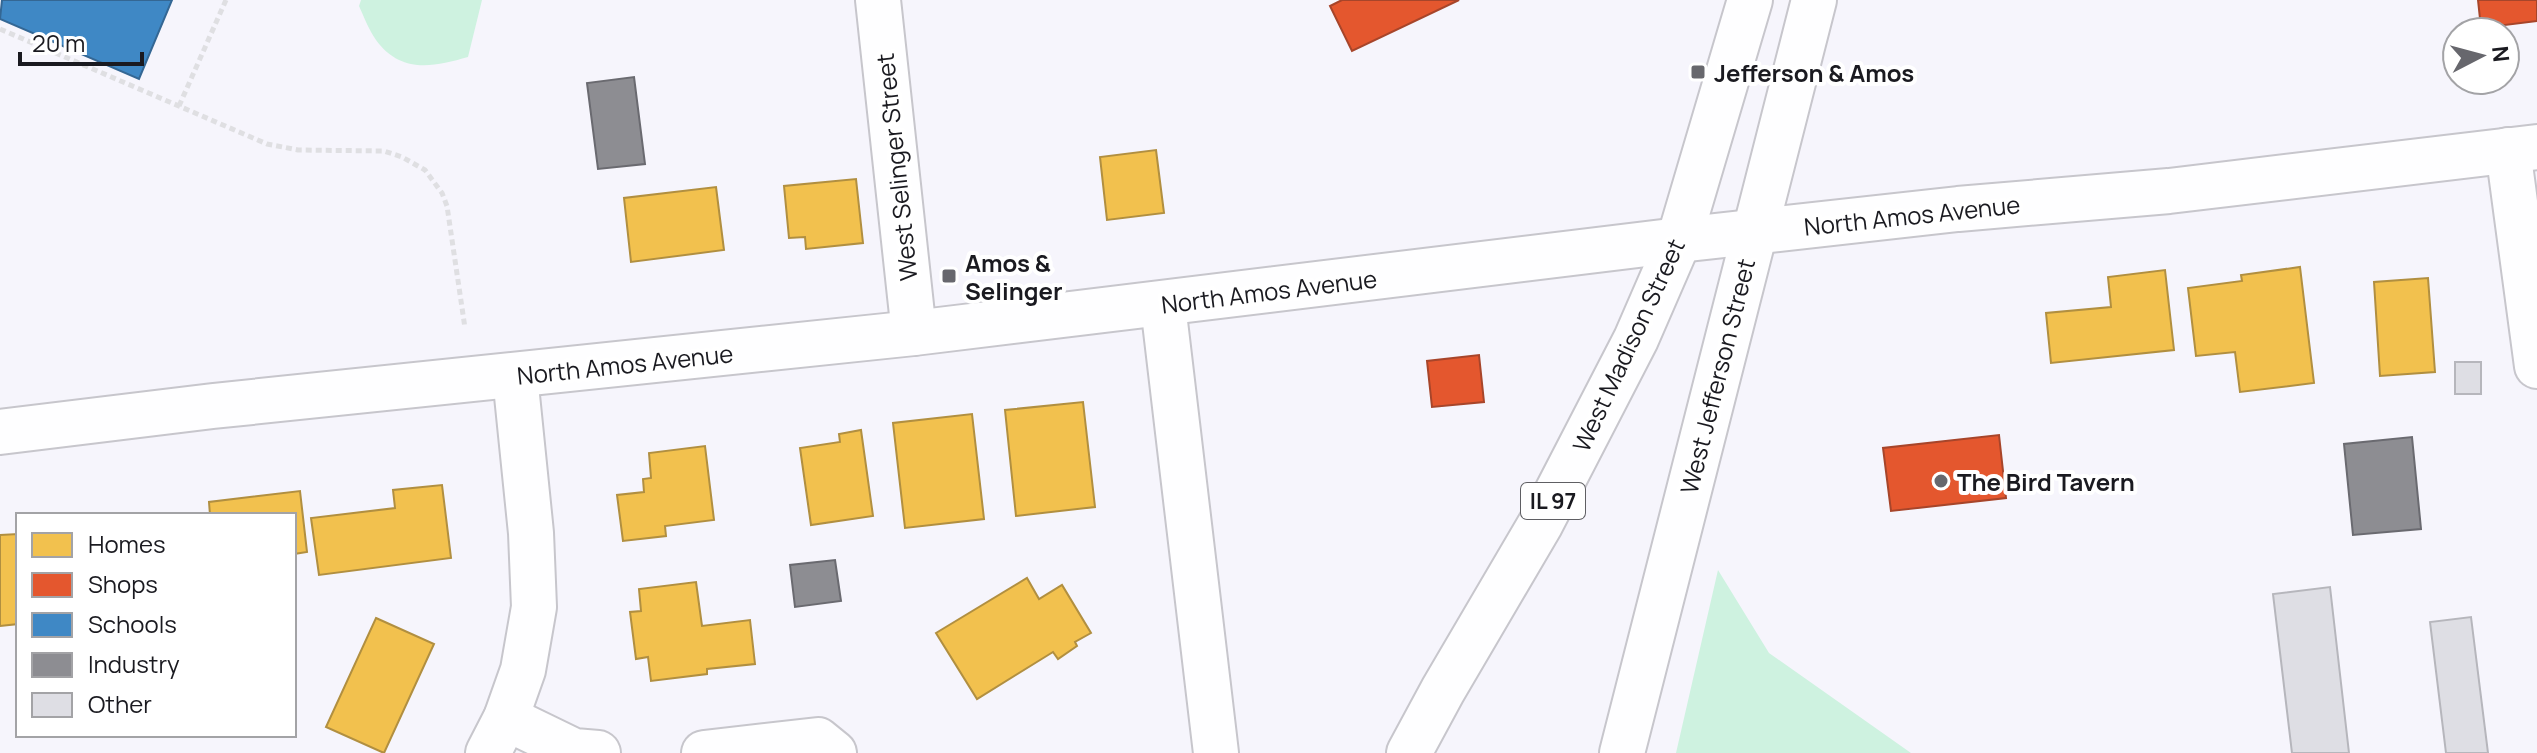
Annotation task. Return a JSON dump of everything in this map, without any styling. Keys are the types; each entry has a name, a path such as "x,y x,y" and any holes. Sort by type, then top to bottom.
{"street":[{"name":"West Selinger Street","path":"878,0 914,333"},
{"name":"West Madison Street","path":"1409,753 1548,511 1636,339 1679,240 1750,0"},
{"name":"West Jefferson Street","path":"1622,753 1814,0"},
{"name":"North Amos Avenue","path":"0,432 213,406 1163,305 1679,240 1958,209 2169,191 2522,149"},
{"path":"2522,149 2537,366"},
{"path":"1163,305 1216,753"},
{"path":"515,376 531,533 534,607 523,670 497,736 598,753"},
{"path":"704,753 818,740 834,753"}],"path":[{"path":"179,106 226,0"},
{"path":"0,29 282,148 384,151 425,170 442,193 447,206 465,328"}],"green space":[{"path":"361,0 482,0 468,57 430,65 407,63 396,58 373,36 359,6"},
{"path":"1718,570 1769,653 1911,753 1676,753"}],"building: Homes":[{"path":"1156,150 1164,213 1107,220 1100,157"},
{"path":"856,179 863,243 806,249 805,237 789,238 784,186"},
{"path":"716,187 724,250 631,262 624,198"},
{"path":"2300,267 2314,383 2240,392 2235,352 2196,356 2188,288 2242,281 2241,275"},
{"path":"2165,270 2174,350 2051,363 2046,313 2111,307 2108,277"},
{"path":"2428,278 2435,372 2380,376 2374,282"},
{"path":"1083,402 1095,507 1016,516 1005,410"},
{"path":"972,414 984,519 905,528 893,423"},
{"path":"861,430 873,516 811,525 800,448 840,442 839,434"},
{"path":"705,446 714,520 665,526 666,536 623,541 617,495 644,492 643,479 651,478 649,453"},
{"path":"442,485 451,558 319,575 311,518 395,508 393,490"},
{"path":"300,491 307,552 296,554 296,513 210,513 209,502"},
{"path":"16,534 16,624 0,626 0,535"},
{"path":"1027,578 1039,599 1062,585 1091,633 1075,642 1077,646 1058,659 1053,652 977,699 936,633"},
{"path":"696,582 702,626 750,620 755,664 707,669 707,674 651,681 648,657 636,659 630,612 641,611 639,589"},
{"path":"376,618 434,644 384,753 326,727"}],"building: Shops":[{"path":"1342,0 1459,0 1352,51 1330,6"},
{"path":"2478,0 2537,0 2537,21 2521,23 2521,16 2480,16"},
{"path":"1479,355 1484,402 1432,407 1427,361"},
{"path":"1999,435 2006,498 1891,511 1883,448"}],"building: Schools":[{"path":"2,0 172,0 139,79 0,19"}],"building: Industry":[{"path":"634,77 645,164 598,169 587,83"},
{"path":"2412,437 2421,529 2353,535 2344,444"},
{"path":"835,560 841,601 795,607 790,565"}],"building: Other":[{"path":"2455,362 2481,362 2481,394 2455,394"},
{"path":"2330,587 2349,753 2292,753 2273,594"},
{"path":"2471,617 2488,753 2446,753 2430,622"}],"place":[{"name":"Jefferson & Amos","path":"1698,72"},
{"name":"Amos & Selinger","path":"949,276"},
{"name":"The Bird Tavern","path":"1941,481"}]}
